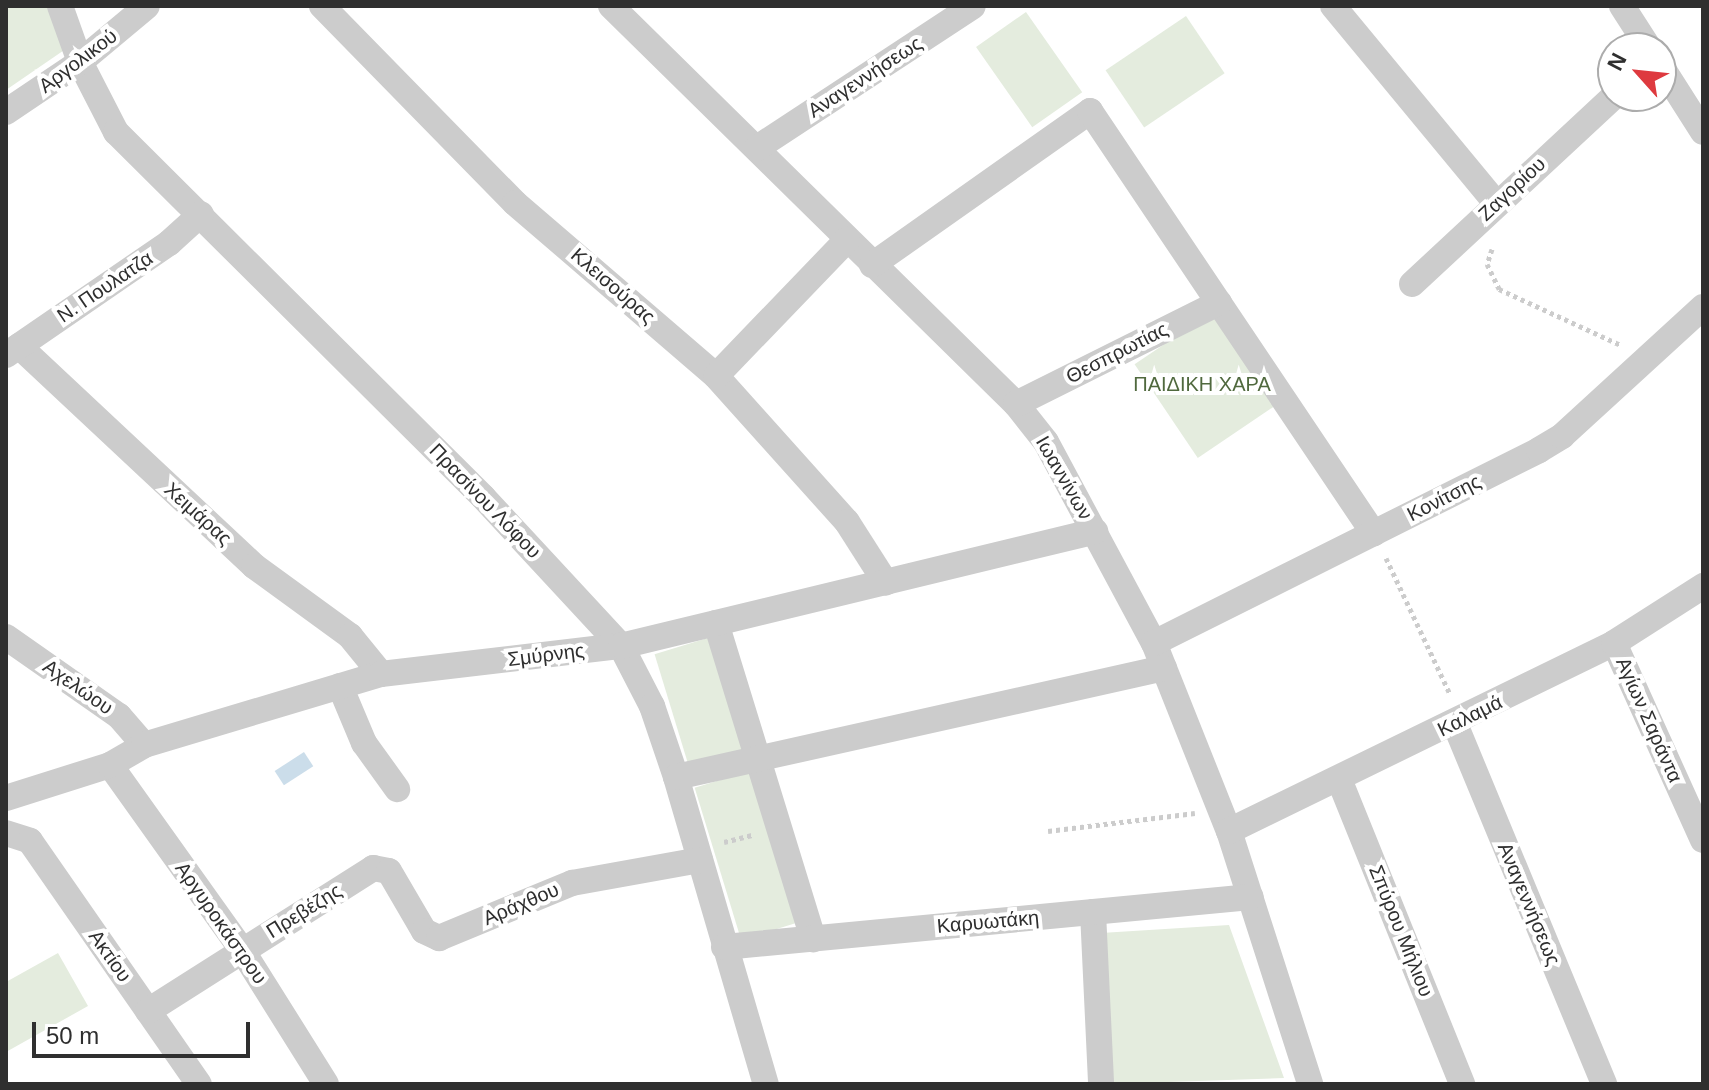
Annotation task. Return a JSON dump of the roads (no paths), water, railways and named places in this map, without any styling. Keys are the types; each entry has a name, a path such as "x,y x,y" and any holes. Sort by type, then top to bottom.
{"street":[{"name":"Πρασίνου Λόφου","path":"60,6 80,62 116,132 483,497 621,646 652,706 676,777 766,1084"},
{"name":"Αργολικού","path":"6,112 80,62 147,6"},
{"name":"Κλεισούρας","path":"322,6 515,203 716,376 847,522 886,583"},
{"name":"Ιωαννίνων","path":"611,6 1016,404 1046,442 1154,643 1224,820 1310,1084"},
{"name":"Αναγεννήσεως","path":"757,148 973,6"},
{"path":"1333,6 1496,203"},
{"path":"1622,6 1639,32"},
{"path":"1677,91 1703,132"},
{"path":"872,265 1090,111 1374,534"},
{"name":"Ζαγορίου","path":"1412,284 1597,111"},
{"name":"Ν. Πουλατζα","path":"13,350 169,243 201,214"},
{"path":"716,376 847,240"},
{"name":"Θεσπρωτίας","path":"1016,404 1219,303"},
{"name":"Κονίτσης","path":"1154,643 1562,436 1703,307"},
{"name":"Χειμάρας","path":"13,350 254,566 350,636 381,674"},
{"name":"Σμύρνης","path":"6,798 110,765 144,745 381,674 621,646 1095,531"},
{"name":"Καλαμά","path":"1224,820 1339,779 1458,722 1614,643 1703,586"},
{"path":"716,623 760,758 813,939"},
{"name":"Αχελώου","path":"6,637 119,716 144,745"},
{"name":"Αγίων Σαράντα","path":"1614,643 1703,840"},
{"path":"676,777 1164,668"},
{"path":"340,686 364,743 397,789"},
{"name":"Αναγεννήσεως","path":"1458,722 1604,1084"},
{"name":"Αργυροκάστρου","path":"110,765 242,950 326,1084"},
{"name":"Σπύρου Μήλιου","path":"1339,779 1462,1084"},
{"name":"Ακτίου","path":"11,833 30,841 199,1084"},
{"name":"Αράχθου","path":"381,867 389,871 424,931 439,938 572,883 698,854"},
{"name":"Πρεβέζης","path":"148,1011 242,950 381,867"},
{"name":"Καρυωτάκη","path":"724,947 1251,897"},
{"path":"1093,912 1101,1084"}],"water":[{"path":"304,752 313,766 284,785 275,771"}],"park label":[{"name":"ΠΑΙΔΙΚΗ ΧΑΡΑ","path":"1202,384"}]}
